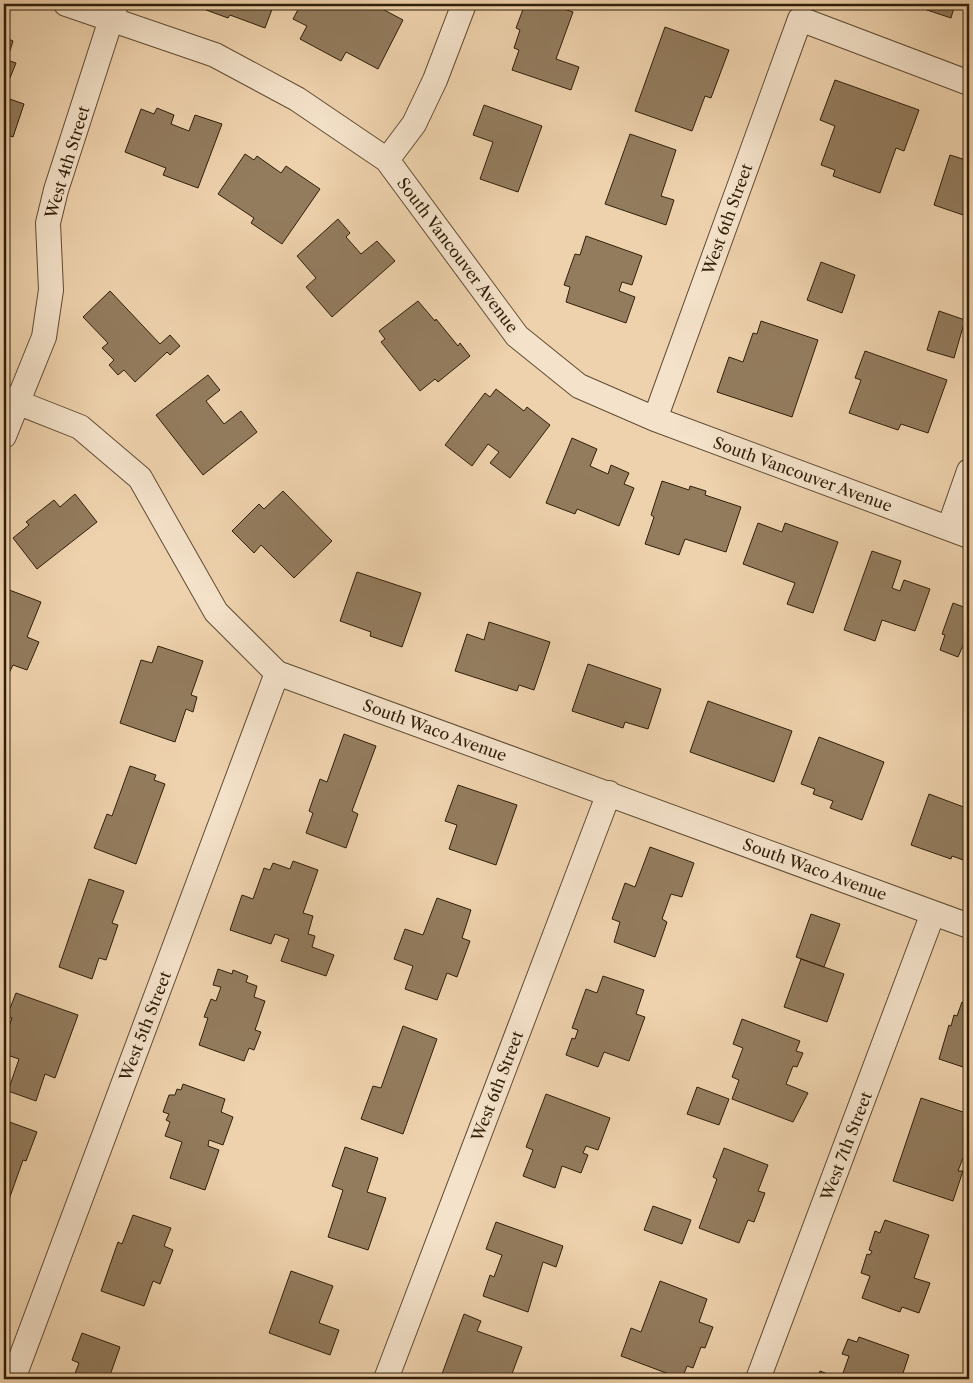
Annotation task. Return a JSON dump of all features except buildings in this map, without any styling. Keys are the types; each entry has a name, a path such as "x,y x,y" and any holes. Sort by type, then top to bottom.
{"street":[{"name":"South Vancouver Avenue","path":"66,4 114,12 215,56 298,99 387,160 517,336 579,386 655,419 959,532"},
{"path":"387,160 414,124 434,80 464,4"},
{"name":"West 4th Street","path":"4,436 11,400 44,337 51,290 48,223 114,12"},
{"name":"West 6th Street","path":"655,419 800,19 969,83"},
{"name":"South Waco Avenue","path":"11,400 80,427 140,478 216,612 277,673 969,926"},
{"path":"959,532 969,471"},
{"name":"West 5th Street","path":"13,1379 277,673"},
{"name":"West 6th Street","path":"386,1379 609,793"},
{"name":"West 7th Street","path":"758,1379 933,913"}]}
